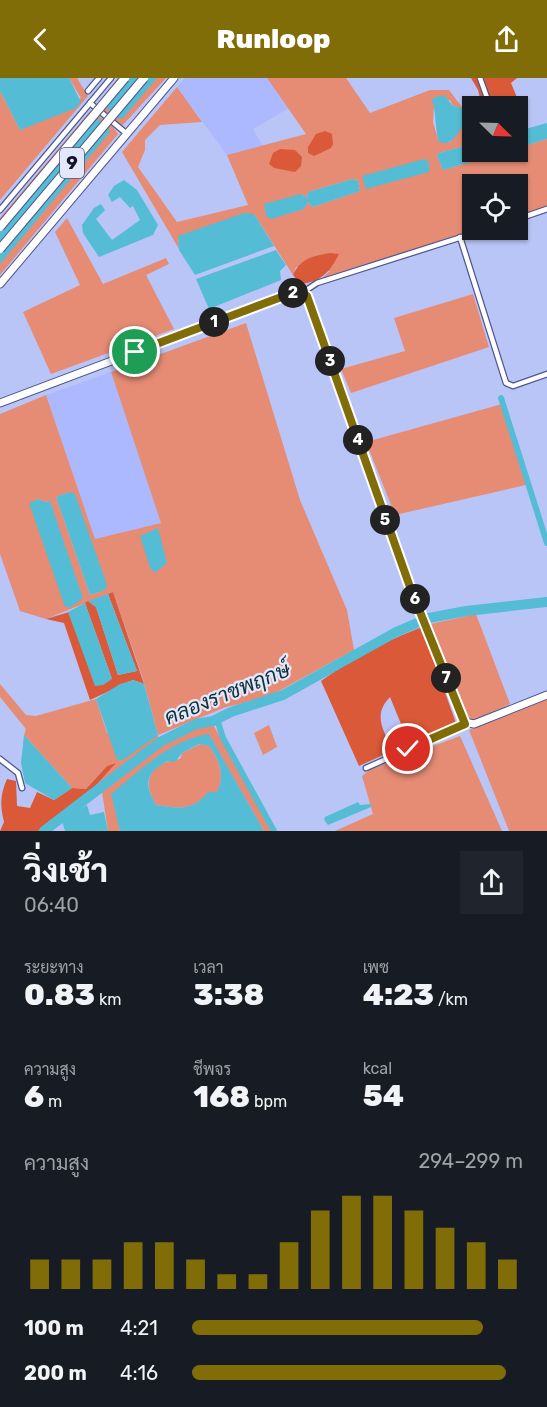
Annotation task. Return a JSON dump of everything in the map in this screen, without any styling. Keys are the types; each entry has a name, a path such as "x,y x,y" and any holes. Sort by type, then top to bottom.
{"highway":[{"name":"9","path":"0,227 126,78"},
{"name":"9","path":"0,249 144,78"}],"street":[{"path":"88,91 99,78"},
{"path":"0,210 111,78"},
{"path":"0,284 174,78"},
{"path":"480,78 486,96"},
{"path":"90,102 127,134"},
{"path":"528,216 547,209"},
{"path":"0,403 292,293 302,293 317,283 460,237 506,383 513,386 547,374"},
{"path":"302,293 313,310 390,533 465,724"},
{"path":"366,768 465,724 474,724 547,695"},
{"path":"0,759 18,774 22,788"}],"shaded area":[{"path":"0,78 69,78 81,102 76,108 20,130 0,91"},
{"path":"69,78 77,78 88,96 0,200 0,91 20,130 81,98"},
{"path":"118,78 166,78 122,126 97,104"},
{"path":"121,78 157,78 122,119 116,117 101,102"},
{"path":"185,78 267,78 289,108 253,129 263,146 227,155 177,87"},
{"path":"267,78 346,78 370,113 430,90 449,90 462,108 453,106 450,100 434,106 433,122 439,142 450,142 462,127 462,147 439,153 437,156 443,170 471,162 528,162 528,145 547,139 547,206 528,213 528,174 462,174 462,234 322,278 330,271 296,267 293,275 254,214 178,237 179,249 122,152 177,87 202,122 160,125 145,140 145,150 138,167 177,222 248,205 227,155 306,134","holes":["353,179 358,181 360,191 313,207 308,202 304,209 269,218 303,195 307,198 308,192"]},
{"path":"471,78 517,78 511,83 516,96 480,96"},
{"path":"444,95 453,106 462,108 462,127 454,139 447,143 439,142 433,98"},
{"path":"91,110 113,127 118,134 0,275 0,218"},
{"path":"90,115 104,124 110,132 0,264 0,222"},
{"path":"547,123 547,139 528,145 528,128"},
{"path":"325,131 332,134 331,148 314,156 308,153 308,147 316,134"},
{"path":"462,147 462,162 471,162 443,170 437,156 439,153"},
{"path":"280,149 295,150 302,157 301,166 295,172 274,168 269,164 273,153"},
{"path":"424,159 429,162 429,172 366,189 362,176"},
{"path":"353,179 358,181 360,191 313,207 308,202 304,209 271,219 266,216 264,204 301,194 307,198 308,192"},
{"path":"124,180 137,190 158,225 153,235 99,257 83,233 82,225 94,208 101,204 105,210 96,219 112,240 140,220 133,206 130,208 120,197 112,202 108,195 114,186"},
{"path":"244,213 254,214 274,246 195,275 179,250 178,236"},
{"path":"67,218 103,284 166,258 169,264 146,275 174,329 51,374 23,312 80,285 55,232"},
{"path":"276,250 286,265 280,271 281,280 209,309 196,279"},
{"path":"330,253 339,254 328,271 314,281 300,284 293,275 296,269 304,261"},
{"path":"473,294 489,347 351,393 341,369 405,351 394,318"},
{"path":"246,323 300,500 347,610 354,650 266,698 226,707 158,735 142,676 113,592 46,619 20,611 0,554 0,414 46,395 95,539 161,523 111,372","holes":["70,492 99,592 90,595 56,497","39,499 44,502 50,501 71,607 30,504"]},
{"path":"111,372 162,523 95,539 46,395"},
{"path":"502,404 526,485 395,515 366,442"},
{"path":"70,492 75,494 107,585 105,590 90,595 56,497"},
{"path":"39,499 44,502 50,501 83,598 71,607 65,607 29,503"},
{"path":"158,528 167,563 156,572 151,570 140,536"},
{"path":"113,592 144,684 133,680 90,700 64,623 46,619 69,612 112,679 85,603 88,601 96,607 118,675 137,671 108,594"},
{"path":"108,594 137,671 118,675 96,607 88,601"},
{"path":"85,603 112,679 103,685 95,686 68,612"},
{"path":"476,614 510,704 475,720 470,720 430,624"},
{"path":"430,624 436,637 427,642 456,723 418,742 416,736 408,741 390,697 382,710 381,723 392,751 359,766 321,681 374,648"},
{"path":"133,680 144,684 158,735 123,760 117,760 96,699 120,684"},
{"path":"0,684 26,715 36,716 96,699 107,733 158,735 158,740 90,792 115,764 107,766 86,789 72,788 24,735 26,729 0,697"},
{"path":"547,698 547,831 509,831 469,730"},
{"path":"204,725 214,726 271,831 264,831 209,735 162,754 112,794 120,831 108,831 102,792 157,748"},
{"path":"269,725 277,747 263,755 254,733"},
{"path":"209,734 264,831 120,831 111,794 156,757 195,737","holes":["199,744 209,746 220,769 221,780 217,792 208,792 191,806 156,805 148,785 151,774 160,765 168,761 175,762 182,753"]},
{"path":"24,735 72,788 54,800 25,783 21,763"},
{"path":"460,736 502,831 335,831 373,814 362,776 371,769"},
{"path":"200,744 209,746 216,757 221,775 217,793 209,792 191,806 156,805 149,787 149,780 155,768 180,759 182,753"},
{"path":"116,763 90,792 38,831 0,831 4,822 2,795 7,779 16,781 17,806 30,808 37,792 54,800 72,788 86,789 107,766"},
{"path":"358,802 360,805 371,804 371,807 328,825 324,820 325,817"},
{"path":"87,805 90,815 104,812 108,831 65,831 62,821"}],"waterway":[{"path":"501,398 547,543"},
{"name":"คลองราชพฤกษ์","path":"44,831 160,742 196,724 213,721 231,712 283,695 396,632 429,618 466,611 547,602"},
{"path":"217,719 223,738 274,831"}],"route":[{"path":"135,352 292,293 300,292 307,296 390,533 465,724 408,749"}]}
